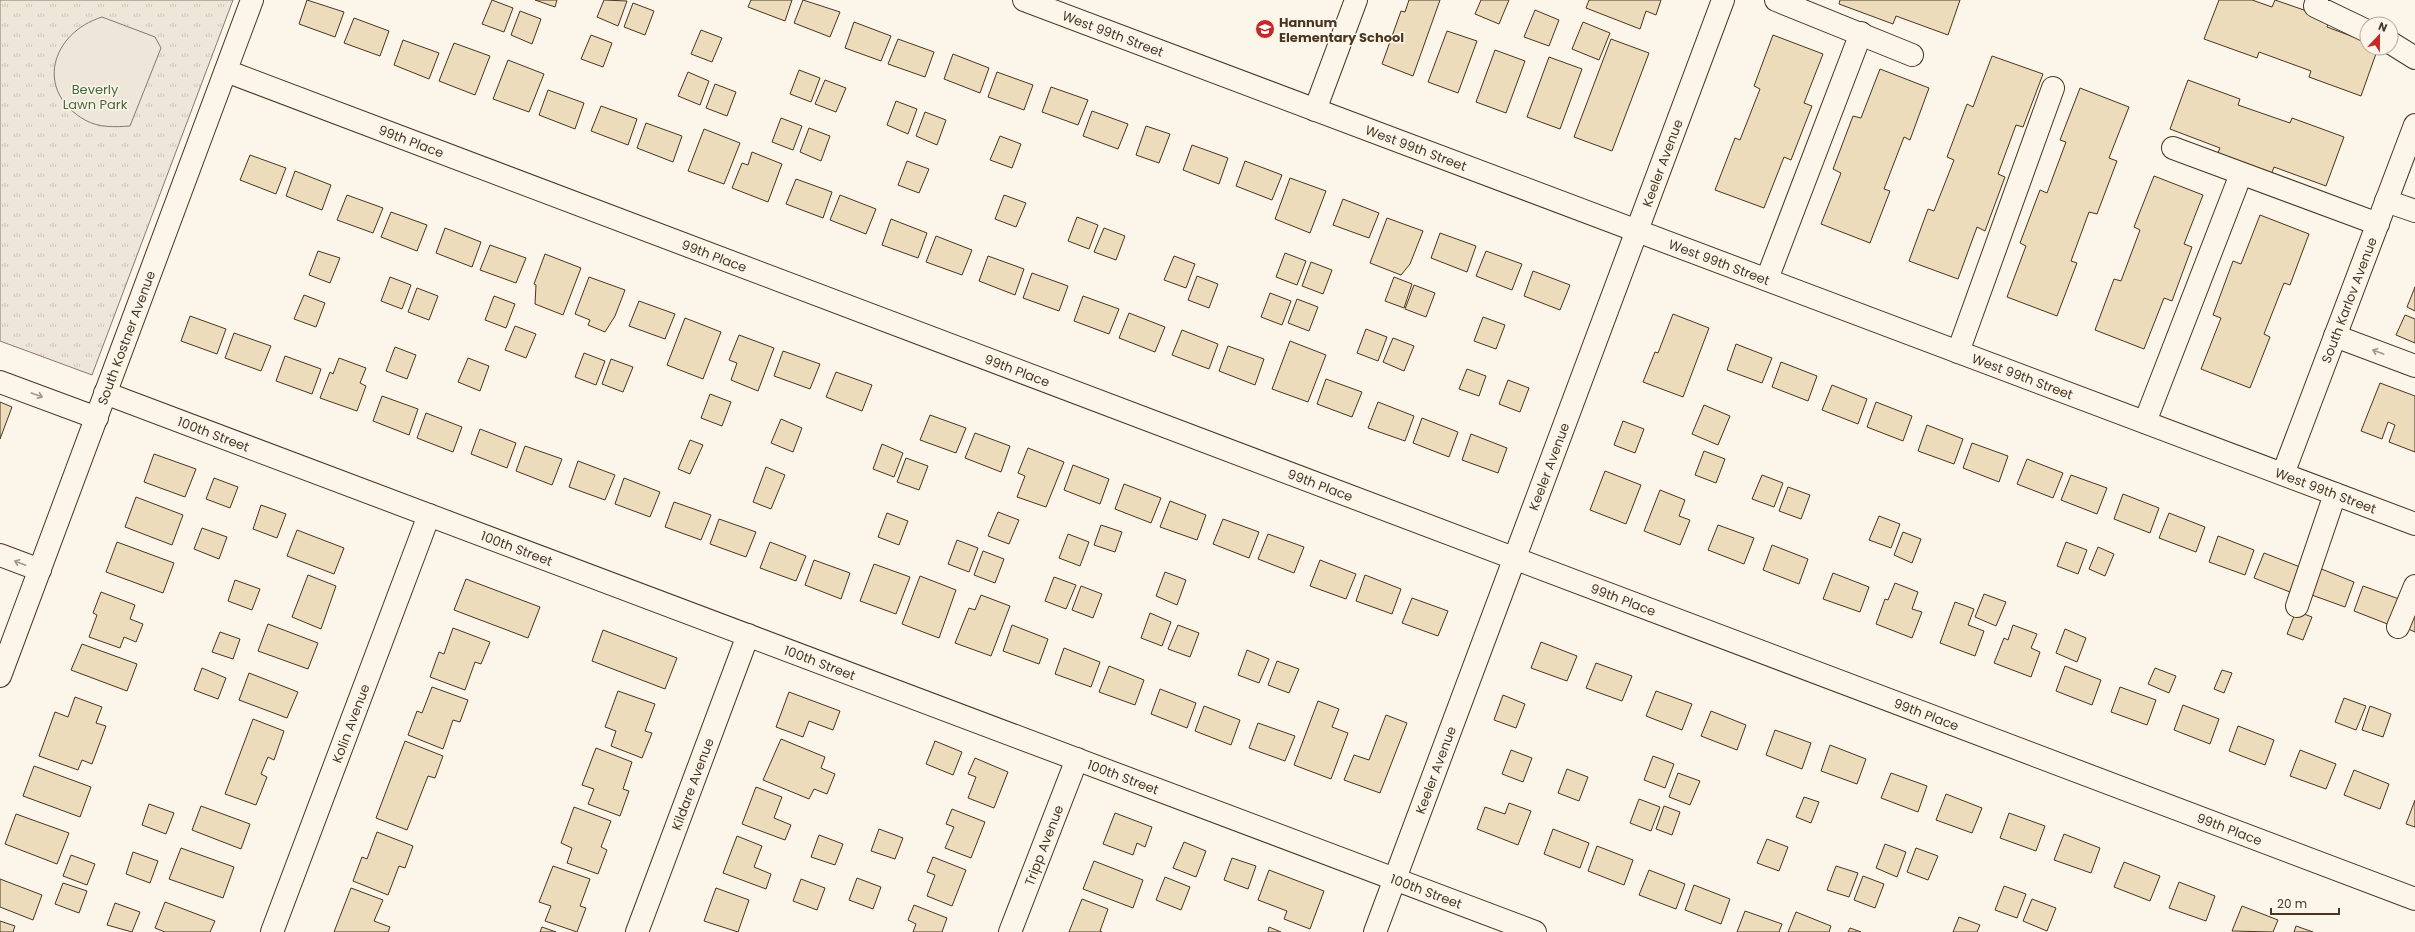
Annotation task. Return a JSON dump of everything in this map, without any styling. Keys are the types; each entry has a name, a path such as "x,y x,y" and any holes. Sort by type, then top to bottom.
{"street":[{"name":"South Kostner Avenue","path":"0,676 252,0"},
{"name":"West 99th Street","path":"1024,0 2415,524"},
{"path":"1315,110 1356,0"},
{"name":"Keeler Avenue","path":"1375,932 1723,0"},
{"path":"1776,0 1861,33 1912,55"},
{"path":"2311,2 2359,28"},
{"path":"1767,279 1861,33"},
{"path":"2399,48 2415,58"},
{"name":"99th Place","path":"226,71 2415,898"},
{"path":"1958,352 2053,88"},
{"name":"South Karlov Avenue","path":"2283,474 2415,125"},
{"path":"2173,148 2378,224"},
{"path":"2145,422 2241,174"},
{"path":"2386,201 2415,211"},
{"path":"2335,336 2415,366"},
{"path":"0,382 97,418"},
{"name":"100th Street","path":"106,393 1535,932"},
{"path":"2297,606 2335,494"},
{"name":"Kolin Avenue","path":"272,932 429,515"},
{"path":"0,555 40,570"},
{"path":"2398,627 2415,586"},
{"name":"Kildare Avenue","path":"637,932 748,635"},
{"name":"Tripp Avenue","path":"1010,932 1077,759"}],"green space":[{"name":"Beverly Lawn Park","path":"0,0 233,0 92,375 0,341"},
{"path":"102,17 155,37 161,48 130,126 101,126 85,120 69,108 59,94 55,79 55,64 61,49 71,36 85,25"}],"building":[{"path":"307,0 344,12 335,37 299,24"},
{"path":"492,0 513,8 504,32 482,24"},
{"path":"535,0 557,0 555,7"},
{"path":"604,0 627,1 618,26 597,17"},
{"path":"751,0 792,0 785,21 748,7"},
{"path":"803,0 840,12 830,37 794,23"},
{"path":"1409,0 1440,0 1413,76 1382,64 1401,11 1405,12"},
{"path":"1481,0 1509,0 1499,24 1475,14"},
{"path":"1589,0 1661,0 1656,15 1646,11 1640,29 1586,8"},
{"path":"1840,0 1960,0 1948,35 1896,16 1893,24 1839,4"},
{"path":"2219,0 2252,0 2272,7 2275,0 2330,19 2327,27 2359,39 2359,56 2375,56 2361,96 2309,77 2311,71 2259,52 2257,58 2204,39"},
{"path":"633,3 654,11 645,35 624,27"},
{"path":"1535,10 1559,20 1549,46 1524,37"},
{"path":"520,11 541,19 532,44 511,35"},
{"path":"354,18 389,31 380,56 344,43"},
{"path":"854,22 891,36 881,61 845,48"},
{"path":"1583,22 1610,33 1599,60 1572,49"},
{"path":"701,30 722,38 712,62 691,54"},
{"path":"1447,31 1477,41 1458,93 1428,82"},
{"path":"591,35 612,43 603,67 581,59"},
{"path":"1773,35 1823,54 1804,103 1812,106 1791,160 1784,157 1764,208 1715,190 1735,138 1740,140 1760,89 1754,86"},
{"path":"898,39 934,52 925,77 888,64"},
{"path":"1611,39 1649,53 1612,151 1574,137"},
{"path":"403,40 439,53 429,79 394,65"},
{"path":"454,43 490,56 475,95 439,81"},
{"path":"1495,50 1525,61 1506,113 1476,102"},
{"path":"953,54 989,68 980,93 944,79"},
{"path":"1992,56 2043,74 2023,127 2016,125 1998,174 2005,177 1985,231 1977,227 1958,279 1909,261 1928,209 1934,211 1954,160 1947,157 1967,104 1973,107"},
{"path":"1549,57 1582,69 1560,129 1527,117"},
{"path":"508,60 544,74 529,112 493,99"},
{"path":"1880,69 1929,88 1910,140 1904,137 1884,189 1890,191 1870,243 1821,224 1841,173 1833,169 1853,116 1861,118"},
{"path":"799,70 820,78 811,102 790,94"},
{"path":"688,72 709,81 700,105 678,96"},
{"path":"997,72 1033,85 1024,110 988,97"},
{"path":"825,80 846,88 836,112 815,104"},
{"path":"2188,80 2240,99 2238,105 2290,123 2292,118 2344,137 2326,186 2274,167 2271,175 2217,155 2220,148 2170,129"},
{"path":"715,84 736,92 727,116 706,108"},
{"path":"1051,87 1088,100 1078,125 1042,112"},
{"path":"2080,88 2129,107 2109,158 2117,161 2097,214 2089,212 2071,261 2077,263 2057,316 2007,297 2026,246 2020,243 2040,190 2047,193 2066,142 2060,140"},
{"path":"548,90 584,103 575,129 539,115"},
{"path":"896,101 917,109 908,134 887,125"},
{"path":"601,106 637,119 628,145 591,131"},
{"path":"1092,111 1128,124 1118,149 1083,136"},
{"path":"925,112 946,120 937,145 916,136"},
{"path":"781,118 802,126 793,150 772,142"},
{"path":"646,123 682,136 673,162 637,148"},
{"path":"1146,126 1170,134 1159,163 1136,155"},
{"path":"809,128 830,136 821,161 800,152"},
{"path":"704,129 740,143 724,184 688,171"},
{"path":"1000,136 1021,144 1012,168 990,160"},
{"path":"1192,145 1228,158 1219,184 1183,170"},
{"path":"752,152 782,164 768,202 732,188 742,163 748,165"},
{"path":"250,155 286,168 276,194 240,180"},
{"path":"907,161 929,169 919,193 898,185"},
{"path":"1245,161 1282,175 1272,200 1236,186"},
{"path":"295,171 331,185 322,210 286,196"},
{"path":"2154,176 2203,195 2184,244 2192,247 2172,301 2164,298 2144,349 2095,330 2114,279 2121,281 2140,230 2134,227"},
{"path":"1290,178 1326,191 1310,233 1275,219"},
{"path":"796,179 832,192 823,218 786,204"},
{"path":"347,195 383,208 373,233 337,220"},
{"path":"840,195 876,209 866,234 830,220"},
{"path":"1004,195 1026,203 1016,227 995,219"},
{"path":"1343,199 1379,213 1369,238 1333,225"},
{"path":"391,212 427,225 417,251 381,237"},
{"path":"2260,215 2309,234 2290,285 2284,283 2264,334 2270,337 2250,388 2201,369 2221,318 2213,315 2233,261 2241,264"},
{"path":"1077,217 1098,225 1089,249 1068,241"},
{"path":"1387,218 1423,231 1410,264 1401,275 1370,263"},
{"path":"891,219 927,233 918,258 882,245"},
{"path":"445,228 481,242 472,267 436,253"},
{"path":"1104,228 1125,236 1116,260 1094,252"},
{"path":"1440,233 1476,246 1467,272 1431,258"},
{"path":"936,236 972,250 962,275 926,262"},
{"path":"490,245 526,258 516,283 480,270"},
{"path":"318,251 340,258 330,283 309,275"},
{"path":"1486,251 1522,264 1512,290 1476,276"},
{"path":"1285,253 1306,261 1297,285 1276,277"},
{"path":"545,254 581,268 563,315 535,304 536,285 534,284"},
{"path":"988,256 1024,269 1015,295 979,281"},
{"path":"1174,256 1195,264 1186,288 1164,280"},
{"path":"1311,262 1332,270 1323,294 1302,286"},
{"path":"1533,271 1570,285 1560,310 1524,296"},
{"path":"1032,273 1068,286 1059,311 1023,298"},
{"path":"1197,276 1218,284 1209,308 1188,300"},
{"path":"390,277 411,285 402,309 381,301"},
{"path":"589,277 625,290 615,316 605,332 588,325 590,320 575,314"},
{"path":"1394,277 1412,284 1404,308 1385,301"},
{"path":"1414,285 1435,293 1426,317 1405,309"},
{"path":"2415,287 2415,311 2407,307"},
{"path":"417,288 438,296 429,320 408,312"},
{"path":"1270,293 1291,301 1282,325 1261,317"},
{"path":"304,295 325,303 316,327 294,319"},
{"path":"494,296 515,304 506,328 485,320"},
{"path":"1083,296 1119,309 1109,334 1074,321"},
{"path":"1297,299 1318,307 1309,331 1288,323"},
{"path":"639,301 675,314 665,339 629,326"},
{"path":"1129,313 1165,327 1155,352 1119,338"},
{"path":"1673,314 1709,328 1683,397 1643,382 1655,352 1658,353"},
{"path":"2405,315 2415,319 2415,343 2396,335"},
{"path":"190,316 226,329 217,354 181,341"},
{"path":"1483,317 1505,325 1496,349 1474,341"},
{"path":"685,318 721,332 703,379 667,365"},
{"path":"515,326 536,334 526,358 505,350"},
{"path":"1366,329 1387,337 1378,361 1357,353"},
{"path":"1182,330 1218,344 1209,369 1172,355"},
{"path":"234,333 271,346 261,371 225,358"},
{"path":"739,335 774,348 758,391 731,380 737,363 729,360"},
{"path":"1393,338 1414,346 1404,371 1383,362"},
{"path":"1290,341 1326,355 1308,402 1272,389"},
{"path":"1736,344 1772,358 1762,383 1727,370"},
{"path":"1228,346 1264,359 1255,385 1219,371"},
{"path":"395,347 416,355 407,379 386,371"},
{"path":"783,351 820,364 810,389 774,376"},
{"path":"584,353 605,361 596,385 575,377"},
{"path":"285,356 321,369 312,394 276,381"},
{"path":"339,358 366,368 360,383 366,386 357,411 320,398 330,372 333,374"},
{"path":"468,358 489,366 480,391 458,382"},
{"path":"611,359 633,367 623,392 602,384"},
{"path":"1781,362 1817,376 1808,401 1772,387"},
{"path":"1467,369 1486,376 1479,396 1459,389"},
{"path":"836,372 872,385 862,411 826,397"},
{"path":"1326,379 1362,392 1352,417 1317,404"},
{"path":"1508,380 1529,388 1520,412 1499,404"},
{"path":"2380,383 2415,396 2415,452 2389,442 2395,425 2388,422 2382,439 2361,431"},
{"path":"1832,385 1867,399 1858,424 1822,410"},
{"path":"710,394 731,402 722,426 701,418"},
{"path":"382,396 418,409 409,435 373,421"},
{"path":"0,402 12,407 0,439"},
{"path":"1378,402 1414,416 1405,441 1368,428"},
{"path":"1876,402 1912,416 1903,441 1867,427"},
{"path":"1704,405 1730,416 1718,445 1692,434"},
{"path":"426,413 462,427 453,452 417,438"},
{"path":"930,415 966,428 956,453 920,440"},
{"path":"1422,418 1458,432 1449,457 1413,443"},
{"path":"781,419 802,428 793,452 771,443"},
{"path":"1623,421 1644,429 1635,453 1614,445"},
{"path":"1927,425 1963,439 1954,464 1918,451"},
{"path":"480,429 516,443 507,468 471,454"},
{"path":"975,433 1010,446 1001,472 965,458"},
{"path":"1471,434 1507,448 1498,473 1462,460"},
{"path":"690,440 703,445 690,474 678,469"},
{"path":"1972,443 2008,456 1999,482 1963,468"},
{"path":"882,444 903,453 894,477 873,469"},
{"path":"525,446 562,459 552,485 516,471"},
{"path":"1028,448 1064,462 1046,507 1017,497 1025,476 1018,473"},
{"path":"1704,451 1725,459 1716,483 1695,475"},
{"path":"154,454 196,469 185,497 144,482"},
{"path":"906,458 928,466 919,490 897,482"},
{"path":"2027,459 2063,473 2053,498 2017,484"},
{"path":"578,461 615,475 605,500 569,487"},
{"path":"1073,465 1109,479 1100,504 1064,490"},
{"path":"766,467 785,475 771,509 753,502"},
{"path":"1605,471 1641,485 1626,524 1590,510"},
{"path":"1762,475 1783,483 1774,507 1752,499"},
{"path":"2071,475 2107,488 2097,514 2061,500"},
{"path":"214,478 238,487 230,508 206,499"},
{"path":"624,478 660,492 650,517 615,504"},
{"path":"1124,484 1161,498 1151,523 1115,509"},
{"path":"1788,487 1810,495 1801,519 1779,511"},
{"path":"1660,490 1685,500 1679,516 1690,520 1680,545 1644,531"},
{"path":"2123,494 2159,508 2150,533 2114,519"},
{"path":"136,497 183,515 172,545 125,527"},
{"path":"1170,501 1206,515 1197,540 1160,527"},
{"path":"674,502 711,515 701,540 665,527"},
{"path":"261,505 286,514 277,538 253,529"},
{"path":"998,512 1019,520 1009,544 988,536"},
{"path":"887,513 908,521 899,545 878,537"},
{"path":"2169,513 2205,527 2196,552 2159,538"},
{"path":"1879,516 1900,524 1891,548 1869,540"},
{"path":"719,519 756,532 746,557 710,544"},
{"path":"1223,519 1259,532 1249,558 1213,544"},
{"path":"1101,525 1122,532 1115,552 1094,545"},
{"path":"1718,525 1754,538 1744,564 1708,550"},
{"path":"202,528 227,537 219,559 194,549"},
{"path":"297,530 344,548 334,574 287,556"},
{"path":"1903,532 1921,539 1912,563 1894,555"},
{"path":"1068,534 1089,542 1080,566 1059,558"},
{"path":"1268,534 1304,547 1294,573 1258,559"},
{"path":"2218,536 2254,550 2245,575 2209,562"},
{"path":"957,540 978,548 969,572 948,564"},
{"path":"117,542 174,563 163,593 106,572"},
{"path":"770,542 806,556 796,581 760,568"},
{"path":"2066,542 2087,550 2078,574 2057,566"},
{"path":"1772,545 1808,559 1799,584 1763,570"},
{"path":"2098,547 2114,554 2105,576 2089,569"},
{"path":"983,551 1004,559 995,583 974,575"},
{"path":"2264,553 2300,567 2290,592 2254,578"},
{"path":"814,560 850,573 841,599 805,585"},
{"path":"1320,560 1356,574 1346,599 1310,586"},
{"path":"874,564 910,577 896,614 860,601"},
{"path":"2319,568 2354,582 2345,607 2309,594"},
{"path":"1165,572 1186,580 1177,605 1156,596"},
{"path":"1833,573 1869,587 1860,612 1823,599"},
{"path":"308,575 336,586 321,629 292,617"},
{"path":"1365,575 1401,589 1392,614 1356,601"},
{"path":"920,576 956,590 939,638 902,624"},
{"path":"1054,577 1076,585 1066,609 1045,601"},
{"path":"466,579 540,607 528,638 454,610"},
{"path":"235,580 260,589 252,610 228,601"},
{"path":"1895,583 1918,592 1912,609 1922,612 1912,638 1876,624 1885,599 1888,600"},
{"path":"1081,586 1102,594 1093,618 1072,610"},
{"path":"2363,586 2399,599 2390,625 2354,611"},
{"path":"101,592 135,605 130,619 143,624 136,642 124,637 120,648 89,637 97,615 93,613"},
{"path":"1984,594 2006,602 1996,626 1975,617"},
{"path":"981,595 1010,606 991,656 955,643 969,608 975,610"},
{"path":"1412,598 1448,611 1438,636 1402,623"},
{"path":"1955,602 1974,609 1968,625 1984,631 1975,656 1940,643"},
{"path":"2415,609 2415,632 2406,628"},
{"path":"2296,611 2312,617 2303,640 2287,634"},
{"path":"1150,613 1171,622 1162,646 1141,638"},
{"path":"268,624 318,643 308,669 258,651"},
{"path":"1012,625 1048,639 1039,664 1003,651"},
{"path":"1178,625 1199,633 1190,657 1168,649"},
{"path":"2013,625 2037,634 2031,648 2040,652 2031,677 1994,663 2004,638 2008,640"},
{"path":"453,628 490,642 481,664 475,662 465,690 430,677 439,652 444,654"},
{"path":"2065,629 2086,638 2077,662 2056,653"},
{"path":"603,630 677,658 665,689 592,661"},
{"path":"220,632 240,639 233,659 212,652"},
{"path":"1541,642 1577,656 1567,681 1531,668"},
{"path":"82,644 137,664 127,691 71,670"},
{"path":"1064,648 1100,662 1091,687 1055,674"},
{"path":"1247,650 1269,659 1259,683 1238,675"},
{"path":"1277,661 1299,669 1289,693 1268,685"},
{"path":"1596,663 1632,676 1622,701 1586,688"},
{"path":"1109,666 1144,680 1135,705 1099,692"},
{"path":"2065,666 2101,680 2092,705 2056,691"},
{"path":"202,668 226,678 218,699 194,690"},
{"path":"2155,668 2176,676 2169,693 2148,684"},
{"path":"2222,670 2232,673 2224,693 2214,689"},
{"path":"249,673 298,692 287,718 239,700"},
{"path":"432,687 468,700 460,722 453,720 443,749 408,735 417,711 422,713"},
{"path":"2120,687 2156,700 2147,725 2111,712"},
{"path":"1160,689 1196,703 1187,728 1151,714"},
{"path":"618,691 655,704 645,731 652,733 642,758 611,746 616,731 605,727"},
{"path":"1656,691 1692,704 1682,730 1646,716"},
{"path":"789,692 840,711 833,730 809,721 803,737 776,727"},
{"path":"1503,695 1525,704 1516,728 1494,720"},
{"path":"75,697 102,707 96,723 106,726 92,764 82,760 78,770 39,756 55,712 68,717"},
{"path":"2344,698 2366,706 2356,730 2335,722"},
{"path":"1318,701 1339,709 1332,727 1348,733 1331,779 1294,765"},
{"path":"2183,705 2219,719 2210,744 2174,730"},
{"path":"1204,706 1240,720 1231,745 1195,731"},
{"path":"2370,706 2391,714 2383,737 2362,730"},
{"path":"1711,711 1746,725 1737,750 1701,736"},
{"path":"1386,715 1407,723 1380,793 1344,780 1354,755 1369,760"},
{"path":"253,719 284,731 274,760 268,757 261,774 267,777 256,805 225,794"},
{"path":"1258,723 1295,736 1285,761 1249,748"},
{"path":"2238,726 2274,740 2265,765 2229,751"},
{"path":"1775,730 1811,743 1802,769 1766,755"},
{"path":"781,739 825,757 821,768 835,774 827,794 814,789 809,799 763,780"},
{"path":"405,741 443,756 435,778 428,776 407,830 376,818"},
{"path":"935,741 962,752 953,775 926,764"},
{"path":"1830,745 1866,759 1857,784 1821,771"},
{"path":"596,748 632,762 623,789 629,791 620,816 588,804 594,789 582,785"},
{"path":"1511,750 1532,758 1523,782 1502,774"},
{"path":"2300,750 2336,764 2326,789 2290,776"},
{"path":"1653,756 1674,764 1665,788 1644,780"},
{"path":"975,758 1008,772 994,808 968,798 976,777 968,774"},
{"path":"34,766 91,787 80,817 23,796"},
{"path":"1567,769 1588,777 1579,801 1558,793"},
{"path":"2354,770 2389,784 2380,809 2344,795"},
{"path":"1678,773 1700,781 1690,805 1669,797"},
{"path":"1891,773 1927,786 1918,812 1881,798"},
{"path":"756,787 782,797 774,818 791,825 785,840 742,824"},
{"path":"1946,794 1982,808 1972,833 1936,820"},
{"path":"1804,797 1819,802 1811,823 1796,817"},
{"path":"1639,799 1660,807 1651,831 1630,823"},
{"path":"2415,800 2415,827 2406,824"},
{"path":"1509,803 1531,811 1518,845 1477,829 1485,807 1505,814"},
{"path":"149,804 174,813 166,834 142,825"},
{"path":"201,806 250,824 241,849 192,830"},
{"path":"1664,806 1680,812 1672,835 1656,829"},
{"path":"574,807 611,821 601,847 607,850 598,874 567,863 572,848 561,843"},
{"path":"952,809 985,822 971,858 945,848 954,827 946,824"},
{"path":"1115,813 1152,827 1145,847 1137,843 1133,855 1103,844"},
{"path":"2009,813 2045,826 2036,851 2000,838"},
{"path":"16,814 69,833 57,864 5,844"},
{"path":"879,829 903,838 895,859 871,851"},
{"path":"1553,829 1589,843 1580,868 1544,854"},
{"path":"377,832 413,846 405,868 399,866 388,895 353,881 362,857 367,859"},
{"path":"2064,834 2100,848 2091,873 2054,860"},
{"path":"819,835 843,844 835,865 811,857"},
{"path":"737,836 762,846 754,867 771,874 766,889 723,873"},
{"path":"1767,839 1788,847 1779,871 1757,863"},
{"path":"1184,842 1206,851 1196,877 1173,868"},
{"path":"1885,844 1906,852 1897,877 1876,868"},
{"path":"1597,846 1633,860 1624,885 1588,871"},
{"path":"181,848 234,867 223,898 169,879"},
{"path":"1916,848 1938,856 1928,880 1907,872"},
{"path":"133,852 158,861 150,883 126,874"},
{"path":"71,855 95,864 87,885 63,876"},
{"path":"933,857 966,870 952,906 927,896 935,875 927,872"},
{"path":"1232,858 1256,866 1248,889 1224,880"},
{"path":"1094,861 1143,880 1133,908 1083,889"},
{"path":"2124,862 2160,876 2150,901 2114,887"},
{"path":"553,866 590,879 580,906 586,908 577,932 545,921 551,906 539,902"},
{"path":"1836,866 1858,873 1849,897 1827,890"},
{"path":"1269,870 1324,891 1310,929 1284,919 1287,911 1258,900"},
{"path":"1649,870 1685,884 1676,909 1639,895"},
{"path":"1863,876 1884,884 1875,908 1854,900"},
{"path":"1165,877 1190,887 1181,910 1156,900"},
{"path":"857,878 881,887 873,909 849,900"},
{"path":"0,879 42,895 33,920 0,907"},
{"path":"801,879 825,888 817,910 793,901"},
{"path":"2179,882 2215,896 2206,921 2169,908"},
{"path":"63,883 87,891 79,913 55,904"},
{"path":"1694,885 1730,899 1721,924 1685,910"},
{"path":"2004,886 2026,894 2017,918 1995,910"},
{"path":"351,888 383,900 374,921 390,927 388,932 334,932"},
{"path":"716,888 749,900 738,932 704,921"},
{"path":"1082,899 1108,909 1100,931 1102,932 1069,932"},
{"path":"2032,899 2056,908 2047,931 2023,921"},
{"path":"165,902 215,921 210,932 165,932 155,928"},
{"path":"115,903 140,912 132,932 107,925"},
{"path":"914,905 947,918 942,932 913,932 916,924 908,920"},
{"path":"2242,906 2278,920 2273,932 2232,931"},
{"path":"1745,911 1782,924 1779,932 1737,932"},
{"path":"1796,912 1831,926 1829,932 1788,932"},
{"path":"1959,917 1980,925 1977,932 1953,932"},
{"path":"0,921 15,926 13,932 0,932"},
{"path":"2296,926 2313,932 2294,932"},
{"path":"542,927 556,932 540,932"},
{"path":"1269,927 1281,932 1268,932"},
{"path":"1850,928 1861,932 1848,932"}],"place":[{"name":"Hannum Elementary School","path":"1265,29"}]}
